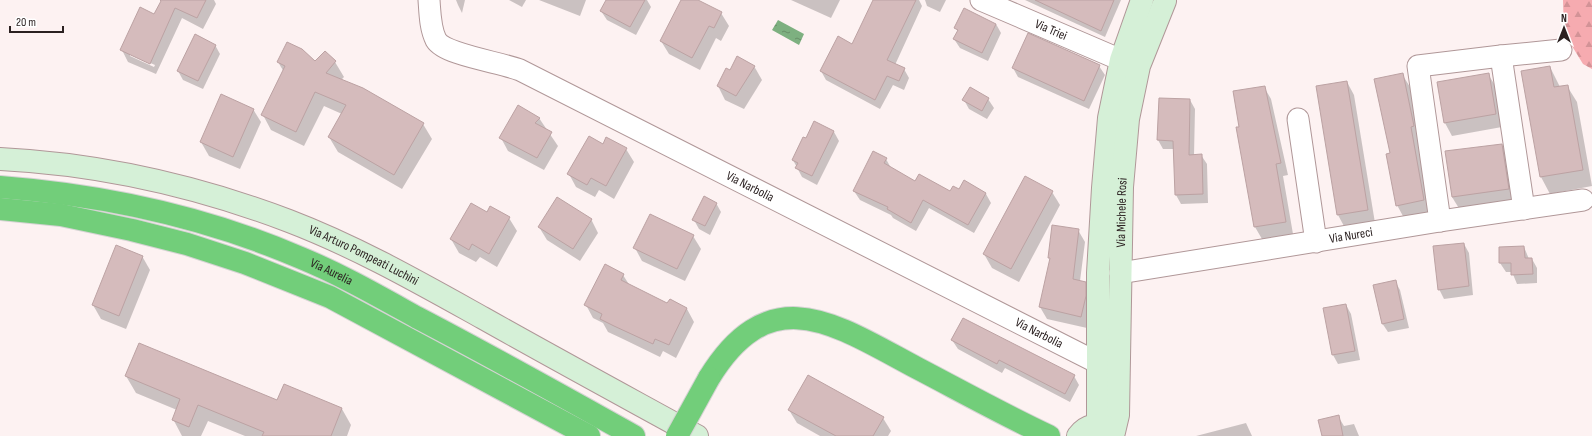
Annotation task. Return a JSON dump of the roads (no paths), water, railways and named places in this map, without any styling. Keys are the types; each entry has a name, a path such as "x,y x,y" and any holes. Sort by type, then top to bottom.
{"highway":[{"name":"Via Aurelia","path":"0,187 74,195 152,209 199,221 273,247 348,280 634,436"},
{"name":"Via Aurelia","path":"0,209 54,214 125,228 186,244 245,263 330,297 588,436"},
{"path":"677,436 708,378 733,344 753,328 766,323 793,318 818,320 849,332 1009,417 1049,436"}],"street":[{"name":"Via Narbolia","path":"429,0 434,34 438,42 445,49 503,63 520,70 1098,363"},
{"name":"Via Triei","path":"981,0 1121,60"},
{"name":"Via Michele Rosi","path":"1110,431 1098,363 1098,273 1103,188 1109,118 1121,60 1142,0"},
{"name":"Via Michele Rosi","path":"1110,431 1118,415 1122,187 1128,118 1139,66 1163,0"},
{"path":"1440,221 1418,66 1561,50"},
{"path":"1501,56 1524,209"},
{"path":"1298,119 1316,242"},
{"name":"Via Arturo Pompeati Luchini","path":"0,159 70,164 144,178 241,204 290,221 351,247 408,276 697,436"},
{"name":"Via Nureci","path":"1120,273 1440,221 1583,200"},
{"path":"1078,436 1084,429 1110,431"}],"water":[{"path":"778,20 804,34 799,45 772,30"}]}
